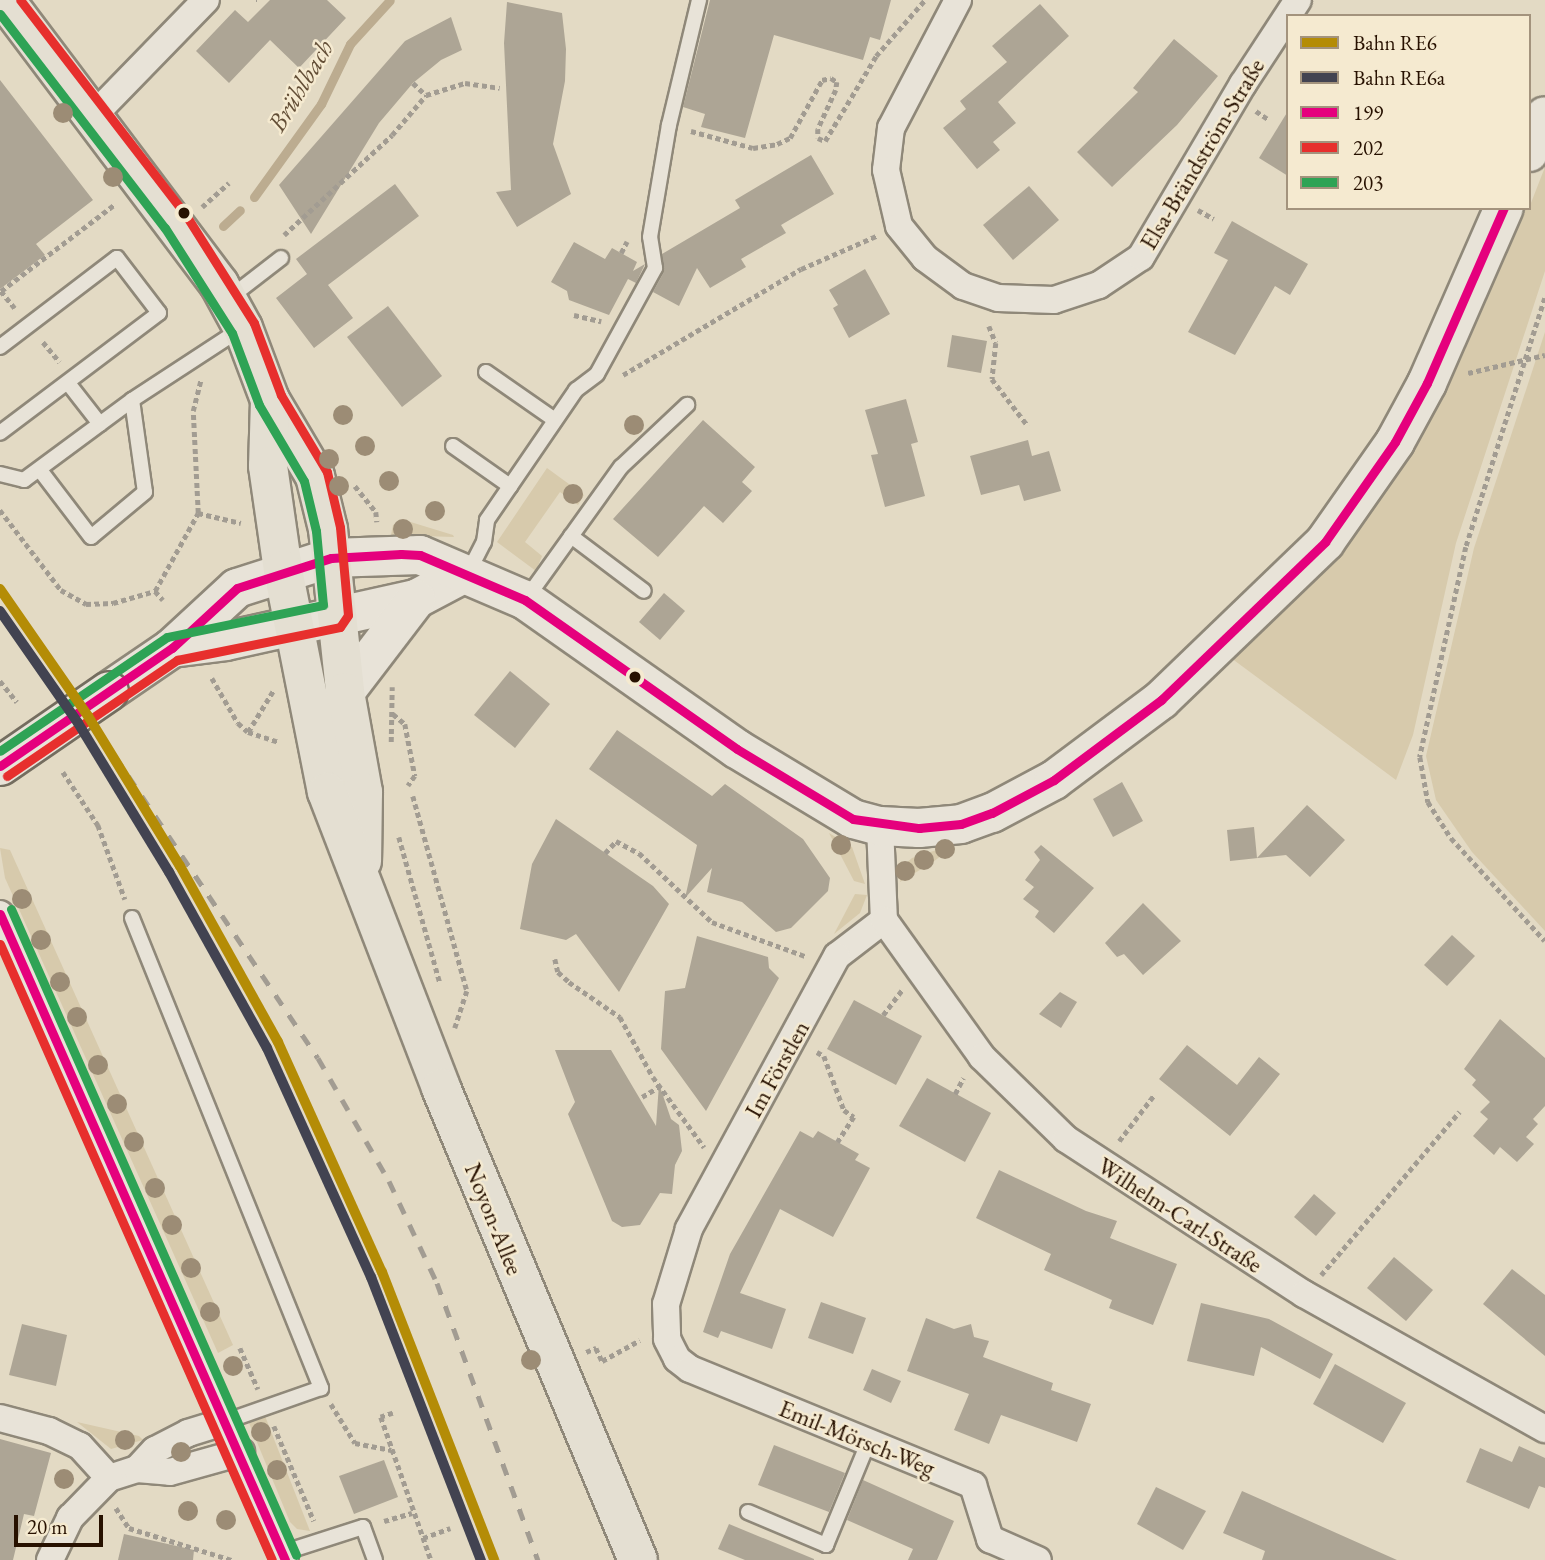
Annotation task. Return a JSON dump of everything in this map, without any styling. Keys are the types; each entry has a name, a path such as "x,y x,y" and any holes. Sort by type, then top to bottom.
{"main road":[{"path":"5,0 95,114 235,314 270,400"},
{"path":"1531,148 1545,116"},
{"path":"0,765 172,648 237,588 284,570 331,558 420,555 525,600 794,786 853,819 880,827 961,824 992,813 1054,780 1161,700 1325,542 1395,442 1427,383 1503,210"},
{"name":"Noyon-Allee","path":"270,400 315,475 331,558 345,692 363,792 361,874"},
{"name":"Noyon-Allee","path":"270,400 268,466 284,570 327,792 361,874 441,1088 638,1560"},
{"path":"172,648 416,599 465,575"},
{"path":"345,692 416,599"}],"street":[{"path":"95,114 206,0"},
{"name":"Elsa-Brändström-Straße","path":"958,0 891,128 886,170 899,226 925,258 963,286 998,298 1054,300 1099,285 1141,257 1243,83 1286,18"},
{"path":"880,827 884,920"},
{"path":"0,915 241,1452 284,1557"},
{"name":"Im Förstlen","path":"664,1324 688,1229 723,1163 796,1037 837,956 884,920"},
{"name":"Wilhelm-Carl-Straße","path":"884,920 982,1057 1034,1112 1101,1164 1304,1294 1545,1429"},
{"name":"Emil-Mörsch-Weg","path":"664,1324 677,1359 690,1368 973,1485 985,1550 1038,1560"},
{"path":"0,1418 49,1431 80,1446 109,1478"},
{"path":"137,1469 155,1450 188,1433 227,1421"},
{"path":"50,1560 70,1518 109,1478 137,1469 170,1472 241,1452"}],"lane":[{"path":"465,575 484,542 487,520 576,390 597,374 655,268 650,237 670,125 699,0"},
{"path":"0,347 117,258 159,313 0,433"},
{"path":"0,474 24,480 132,400 210,349 281,258"},
{"path":"486,372 555,420"},
{"path":"68,383 100,424"},
{"path":"40,470 92,537 145,492 132,400"},
{"path":"525,600 621,467 687,405"},
{"path":"453,446 510,486"},
{"path":"571,536 644,591"},
{"path":"132,918 321,1388 227,1421"},
{"path":"748,1513 826,1545 868,1443"},
{"path":"284,1557 363,1527 375,1560"}],"path":[{"path":"670,125 754,148 777,144 790,138 822,80 831,78 837,82 836,90 818,129 818,138 825,141 876,56 924,0"},
{"path":"413,83 426,95"},
{"path":"284,235 349,174 426,95 465,83 500,88"},
{"path":"196,212 229,184"},
{"path":"1,291 115,204"},
{"path":"615,380 801,269 899,226"},
{"path":"1545,298 1466,547 1423,738 1420,774 1428,802 1451,838 1545,942"},
{"path":"989,326 996,343 992,379 1028,426"},
{"path":"0,510 61,590 86,604 113,603 155,591 198,513 193,411 210,349"},
{"path":"1427,383 1545,355"},
{"path":"198,513 240,524"},
{"path":"155,591 163,600"},
{"path":"212,677 248,732 278,742"},
{"path":"0,681 17,702"},
{"path":"248,732 278,681"},
{"path":"393,714 405,724 415,776 408,786"},
{"path":"63,772 98,825 132,918"},
{"path":"413,796 467,991 454,1029"},
{"path":"605,853 616,841 639,853 712,922 813,959"},
{"path":"555,959 558,972 569,982 620,1017 660,1086 704,1147 723,1163"},
{"path":"796,1037 824,1056 837,1097 854,1117 838,1142"},
{"path":"642,1097 660,1086"},
{"path":"1101,1164 1154,1095"},
{"path":"1304,1294 1459,1112"},
{"path":"581,1354 596,1348 602,1361 664,1324"},
{"path":"240,1348 322,1542"},
{"path":"321,1388 355,1444 391,1450"},
{"path":"393,1413 381,1417 412,1513 431,1560"},
{"path":"116,1507 129,1528 233,1560"},
{"path":"363,1527 412,1513"},
{"path":"423,1538 450,1528"}],"shaded area":[{"path":"1545,167 1545,271 1456,543 1413,735 1396,780 1231,658 1405,447 1524,210 1531,210 1531,203"},
{"path":"1545,332 1545,931 1472,852 1436,800 1426,756 1474,548"},
{"path":"547,468 584,495 578,505 560,492 525,542 542,556 536,571 497,542"},
{"path":"404,520 454,537 391,535 393,525"},
{"path":"829,833 852,847 865,884 854,881"},
{"path":"958,843 900,882 904,865 912,858"},
{"path":"0,848 10,850 233,1345 218,1353 5,878"},
{"path":"855,894 867,895 860,913 834,934"},
{"path":"265,1416 310,1531 297,1529 290,1522 249,1423"},
{"path":"77,1422 139,1436 143,1440 111,1449"}],"building":[{"path":"270,0 327,0 346,18 299,68 270,40 229,83 196,51 235,10 248,22"},
{"path":"710,0 891,0 880,40 870,37 863,60 774,35 745,138 701,127 705,114 683,107"},
{"path":"507,2 562,13 566,49 565,81 553,144 571,194 517,227 496,192 511,190 504,43"},
{"path":"1040,4 1069,36 998,102 1016,123 993,142 1000,150 977,169 943,128 966,109 960,101 1007,62 992,46"},
{"path":"451,17 462,50 441,60 413,83 379,123 311,234 279,185 405,41"},
{"path":"1174,39 1218,76 1177,125 1112,187 1077,152 1138,92 1133,88"},
{"path":"0,80 93,200 36,244 45,255 0,289"},
{"path":"1286,114 1286,175 1259,158"},
{"path":"811,155 834,194 781,225 786,233 741,259 746,267 710,288 697,268 679,306 653,292 664,272 662,254 740,208 735,200"},
{"path":"395,184 419,216 328,285 353,318 314,348 276,298 307,274 296,259"},
{"path":"1029,186 1059,220 1013,260 983,225"},
{"path":"1232,221 1308,264 1290,295 1275,286 1235,355 1188,332 1228,260 1214,253"},
{"path":"574,242 605,259 612,248 637,262 633,271 645,264 636,283 628,279 609,315 569,300 567,291 551,282"},
{"path":"865,269 890,314 849,338 833,308 838,305 829,290"},
{"path":"388,306 442,376 402,407 347,337"},
{"path":"952,335 987,341 981,373 947,367"},
{"path":"906,399 918,442 911,444 925,496 885,507 871,455 878,454 865,410"},
{"path":"703,420 755,467 742,482 752,491 723,523 704,506 658,557 613,519"},
{"path":"1028,440 1032,456 1049,451 1061,491 1024,501 1019,485 981,495 970,456"},
{"path":"664,593 685,611 660,640 639,622"},
{"path":"510,671 550,704 515,748 474,715"},
{"path":"617,730 712,796 725,784 803,839 830,878 828,891 791,928 776,932 742,902 707,892 712,868 685,898 697,845 589,769"},
{"path":"1122,782 1143,821 1113,837 1093,799"},
{"path":"1307,805 1345,840 1310,877 1286,855 1230,861 1227,830 1254,827 1257,858"},
{"path":"556,819 653,886 669,904 619,992 576,934 566,940 520,929 532,864"},
{"path":"1041,845 1094,888 1054,933 1035,917 1039,911 1023,899 1034,887 1025,880 1040,860 1034,852"},
{"path":"1143,903 1181,941 1143,975 1124,954 1117,957 1105,943"},
{"path":"1452,935 1475,956 1447,986 1424,965"},
{"path":"697,936 768,957 769,968 779,978 706,1111 661,1049 665,991 685,988"},
{"path":"1060,992 1077,1002 1061,1028 1039,1014"},
{"path":"854,1000 922,1036 896,1085 827,1049"},
{"path":"1500,1019 1545,1058 1545,1106 1533,1119 1538,1124 1526,1137 1534,1144 1517,1162 1500,1147 1494,1155 1473,1136 1488,1119 1480,1112 1490,1102 1472,1085 1476,1080 1464,1069"},
{"path":"1187,1045 1237,1085 1259,1057 1280,1074 1230,1136 1159,1079"},
{"path":"555,1050 611,1050 656,1126 659,1084 671,1119 679,1125 682,1151 675,1165 672,1194 660,1193 640,1225 622,1227 612,1221 568,1114 575,1102"},
{"path":"927,1078 991,1113 965,1162 899,1126"},
{"path":"800,1131 813,1138 818,1131 859,1154 855,1160 870,1168 833,1237 780,1209 740,1293 786,1309 772,1349 721,1331 718,1338 703,1332 730,1254"},
{"path":"999,1170 1086,1211 1117,1221 1110,1238 1177,1264 1153,1325 1109,1308 1112,1300 1044,1270 1051,1254 976,1218"},
{"path":"1314,1194 1336,1213 1316,1236 1294,1217"},
{"path":"1394,1257 1433,1290 1406,1321 1367,1288"},
{"path":"1512,1269 1545,1295 1545,1356 1483,1304"},
{"path":"821,1302 866,1318 853,1354 808,1338"},
{"path":"1201,1303 1269,1319 1333,1354 1320,1379 1261,1347 1254,1376 1187,1361"},
{"path":"926,1318 954,1329 971,1324 974,1337 989,1341 983,1357 1053,1383 1051,1390 1091,1404 1077,1442 1001,1415 989,1444 954,1430 969,1394 907,1371"},
{"path":"22,1324 67,1335 56,1386 9,1375"},
{"path":"1335,1364 1406,1403 1383,1443 1313,1404"},
{"path":"872,1369 901,1381 891,1403 863,1390"},
{"path":"0,1439 51,1453 34,1516 24,1514 13,1560 0,1560"},
{"path":"774,1445 845,1473 829,1512 758,1485"},
{"path":"1519,1446 1545,1458 1545,1488 1539,1486 1529,1509 1466,1482 1480,1448 1512,1462"},
{"path":"384,1460 398,1497 354,1514 339,1476"},
{"path":"863,1480 954,1521 937,1560 908,1560 913,1549 847,1520"},
{"path":"1156,1487 1206,1511 1183,1550 1137,1524"},
{"path":"1242,1491 1397,1560 1262,1560 1265,1551 1223,1533"},
{"path":"729,1524 814,1560 745,1560 718,1549"},
{"path":"124,1534 194,1550 193,1560 118,1560"}],"waterway":[{"name":"Brühlbach","path":"254,197 321,104 350,44 390,0"},
{"name":"Brühlbach","path":"223,226 240,210"}],"railway":[{"path":"88,716 318,1058 389,1181 437,1283 538,1560"}],"rail line":[{"name":"RE6","path":"0,589 88,716 180,866 278,1042 382,1272 494,1560"},
{"name":"RE6a","path":"0,611 78,723 169,872 267,1048 371,1277 481,1560"}],"transit line":[{"name":"202","path":"7,776 177,660 340,627 348,615 340,527 327,472 281,395 254,323 185,214 20,0"},
{"name":"203","path":"0,14 165,228 232,333 259,405 304,481 316,531 323,605 167,637 0,751"},
{"name":"199","path":"0,766 172,648 237,588 331,558 401,554 420,555 525,600 737,749 853,819 919,828 961,824 992,813 1054,780 1161,700 1325,542 1395,442 1427,383 1503,210"},
{"name":"203","path":"11,909 296,1555"},
{"name":"199","path":"0,914 285,1560"},
{"name":"202","path":"0,944 272,1560"}]}
